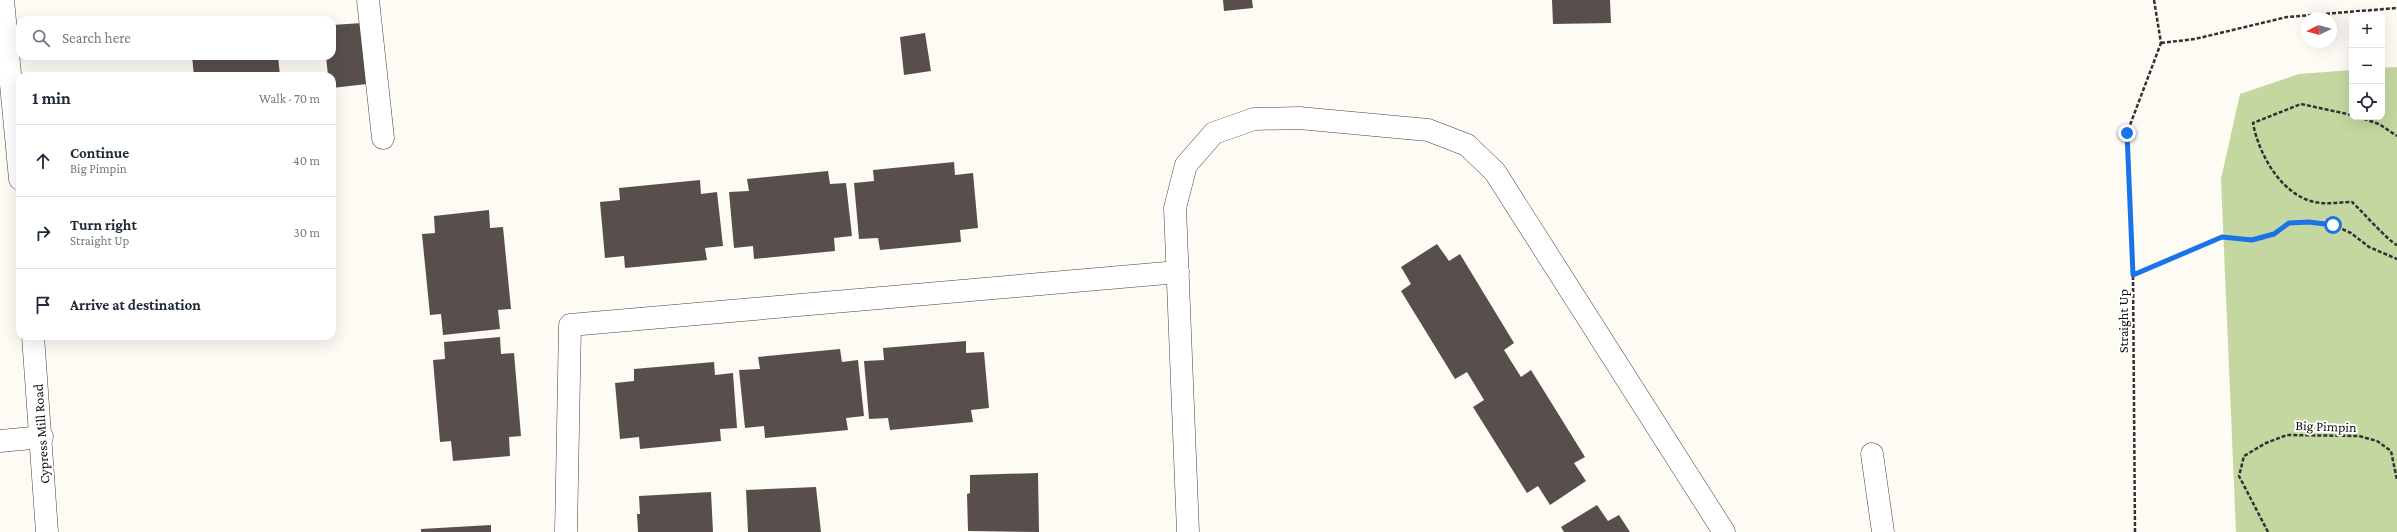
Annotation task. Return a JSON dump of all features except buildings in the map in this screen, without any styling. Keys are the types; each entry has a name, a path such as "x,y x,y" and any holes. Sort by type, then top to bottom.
{"street":[{"path":"3,0 16,137"},
{"path":"368,0 383,138"},
{"path":"1188,532 1175,208 1186,165 1214,133 1254,119 1299,118 1428,130 1466,145 1495,172 1724,532"},
{"path":"566,532 570,325 1178,272"},
{"name":"Cypress Mill Road","path":"33,340 42,437 47,532"},
{"path":"0,441 42,437"},
{"path":"1872,454 1883,532"}],"path":[{"path":"2154,0 2161,43 2195,39 2287,17 2397,8"},
{"name":"Straight Up","path":"2135,532 2133,275 2127,133 2161,43"},
{"path":"2349,114 2301,104 2253,123 2255,135 2279,180 2302,197 2320,203 2352,202 2381,230 2385,238 2397,245"},
{"path":"2367,120 2379,124 2397,136"},
{"path":"2133,275 2222,237 2252,240 2274,234 2289,223 2309,222 2333,225 2351,233 2369,248 2397,259"},
{"name":"Big Pimpin","path":"2268,532 2239,476 2244,456 2266,443 2287,435 2338,434 2377,441 2391,451 2397,480"}],"green space":[{"path":"2397,67 2397,532 2236,532 2221,179 2240,94 2299,74 2349,70 2349,120 2385,120 2385,68"}],"route":[{"path":"2127,133 2133,275 2151,269 2222,237 2252,240 2274,234 2289,223 2309,222 2333,225"}]}
